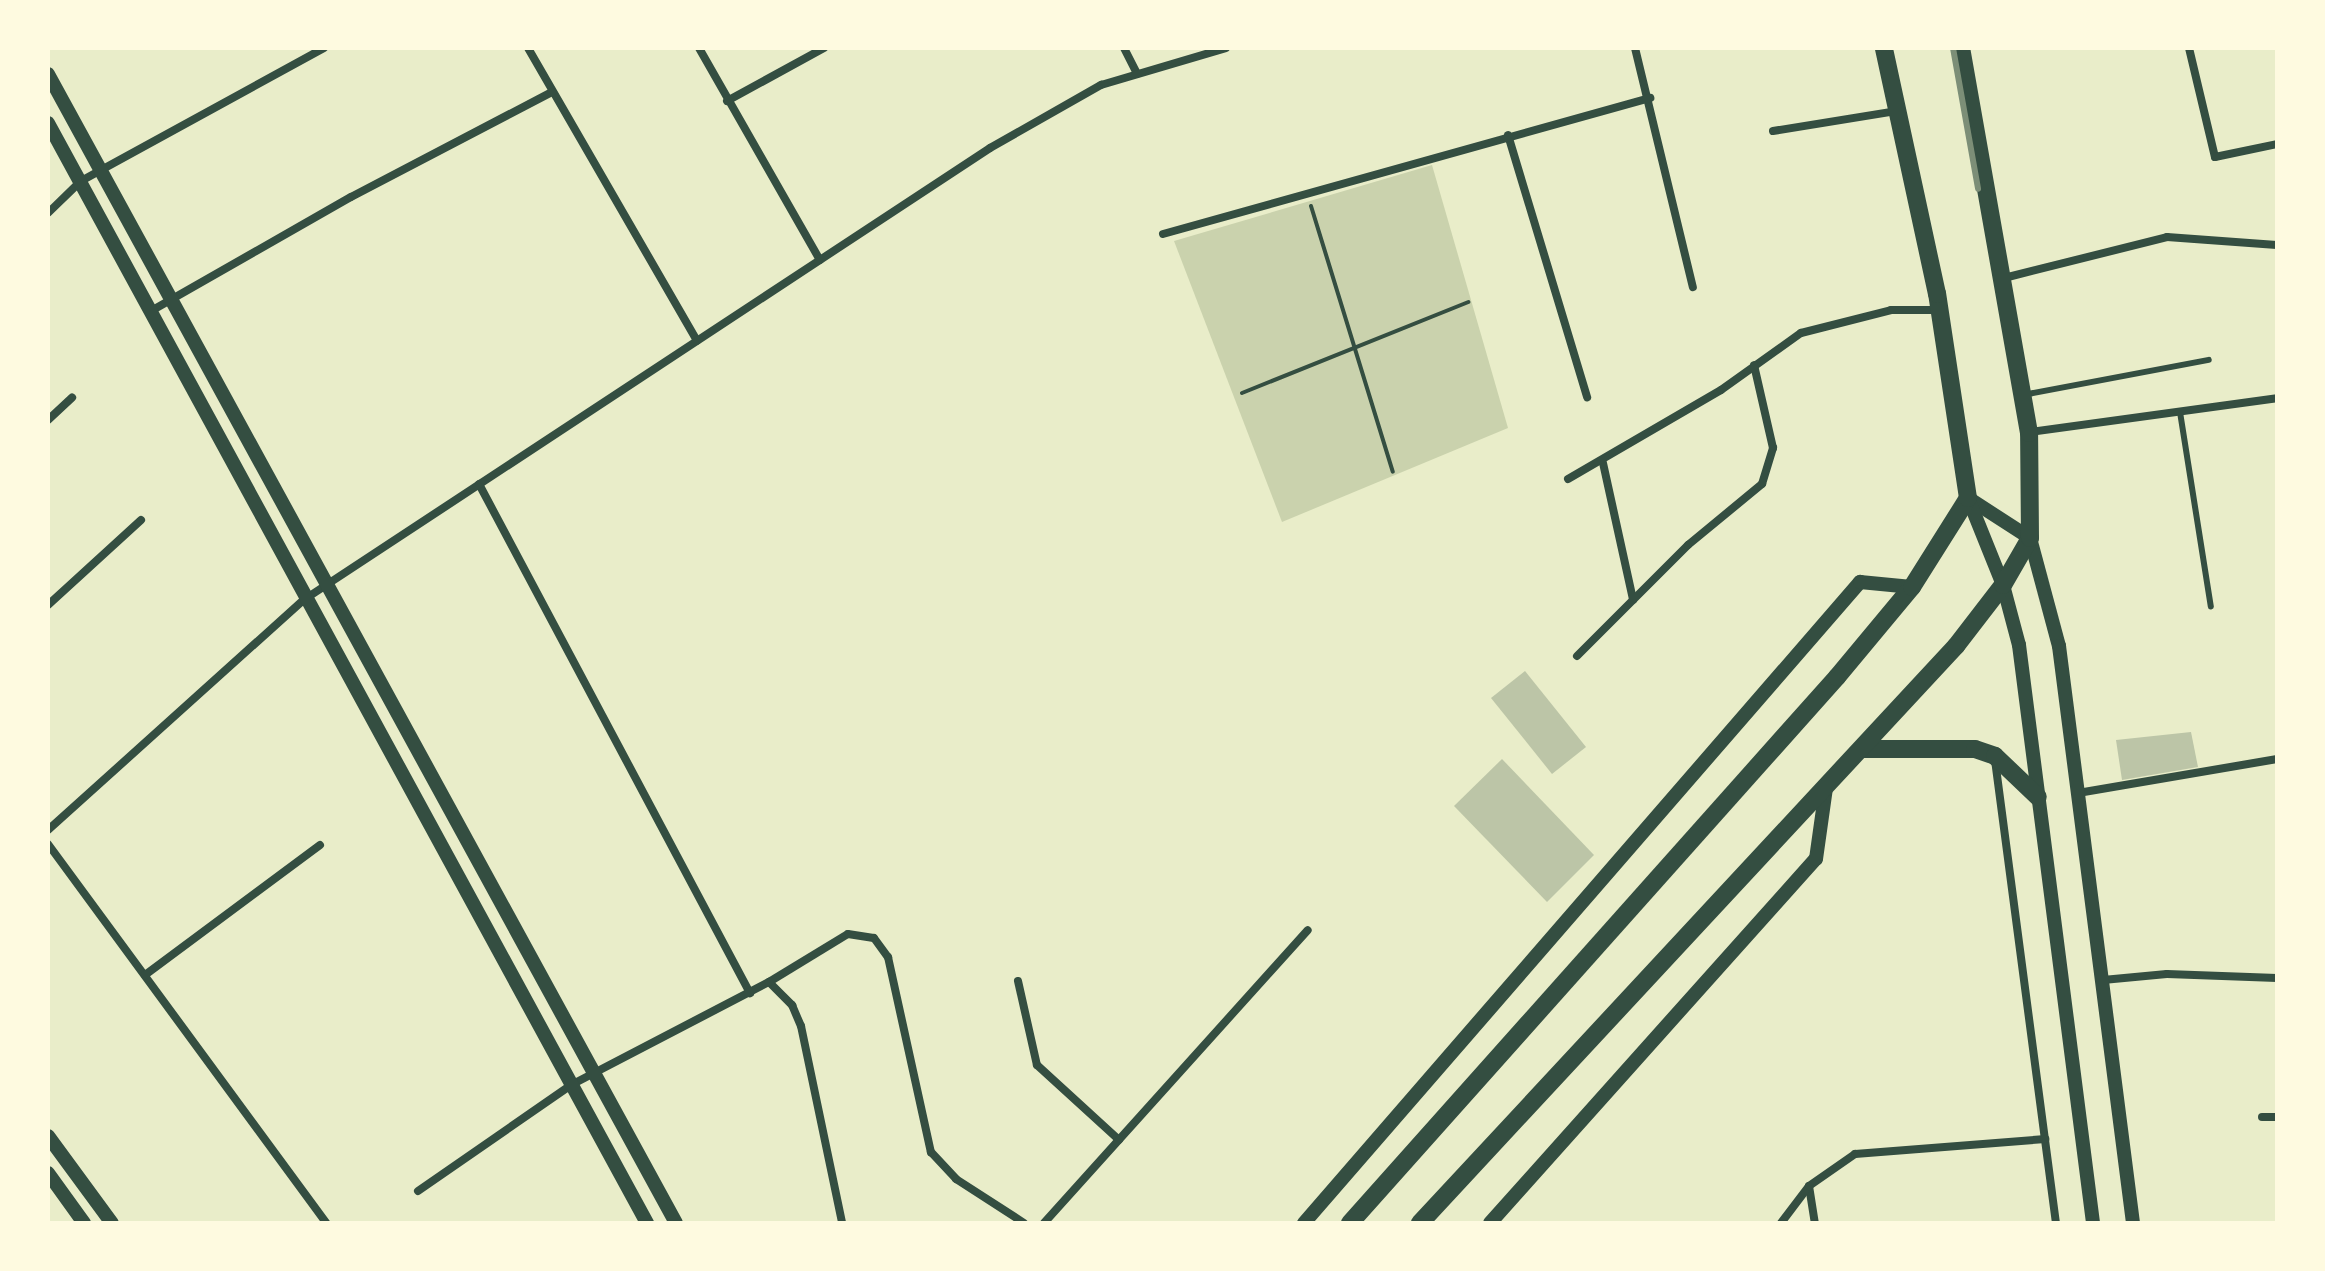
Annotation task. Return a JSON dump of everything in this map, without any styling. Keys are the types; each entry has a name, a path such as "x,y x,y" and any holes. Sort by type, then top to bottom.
{"highway":[{"path":"1350,1223 1565,987 1912,587 1968,498 1940,310 1884,48"},
{"path":"1420,1223 1863,749 2003,585 2030,538 2029,433 1961,48"},
{"path":"1863,749 1975,749 1995,756 2038,797"}],"street":[{"path":"48,213 81,181 324,48"},
{"path":"528,48 697,341"},
{"path":"699,48 820,260"},
{"path":"727,101 824,48"},
{"path":"1124,48 1137,74"},
{"path":"48,830 305,599 326,585 990,148 1101,85 1226,48"},
{"path":"1635,48 1650,98 1693,287"},
{"path":"2189,48 2215,157 2277,144"},
{"path":"48,74 676,1223"},
{"path":"151,311 351,197 552,92"},
{"path":"1163,234 1508,135 1650,98"},
{"path":"1773,131 1898,111"},
{"path":"48,123 647,1223"},
{"path":"1508,135 1587,397"},
{"path":"2004,278 2167,237 2277,245"},
{"path":"1568,479 1603,463 1801,333 1891,310 1940,310"},
{"path":"1577,656 1769,472 1773,448 1754,365"},
{"path":"48,420 72,398"},
{"path":"2029,433 2277,398"},
{"path":"1603,463 1633,600"},
{"path":"479,484 750,993"},
{"path":"1968,498 2030,538 2059,646 2133,1223"},
{"path":"1968,498 2003,585 2019,645 2093,1223"},
{"path":"48,605 141,520"},
{"path":"1304,1223 1860,582 1912,587"},
{"path":"1995,756 2056,1223"},
{"path":"2078,793 2277,759"},
{"path":"1490,1223 1816,859 1826,788"},
{"path":"48,844 326,1223"},
{"path":"145,975 320,845"},
{"path":"1044,1223 1308,930"},
{"path":"418,1191 571,1085 750,993 848,934 874,938 888,957 931,1152 956,1179 1024,1223"},
{"path":"2103,980 2167,974 2277,978"},
{"path":"1018,981 1037,1065 1119,1140"},
{"path":"769,982 792,1005 801,1026 842,1223"},
{"path":"2262,1117 2277,1117"},
{"path":"48,1136 112,1223"},
{"path":"1781,1223 1809,1186 1855,1154 2045,1139"},
{"path":"48,1173 84,1223"},
{"path":"1809,1186 1815,1223"}],"lane":[{"path":"2023,395 2209,360"},
{"path":"2180,412 2211,607"}],"path":[{"path":"1307,192 1393,472"},
{"path":"1242,393 1468,302"}],"green space":[{"path":"1432,165 1508,428 1282,522 1174,241"}],"building":[{"path":"1525,671 1586,747 1552,774 1491,698"},
{"path":"2191,732 2198,767 2122,780 2116,740"},
{"path":"1502,759 1594,855 1547,902 1454,806"}],"railway":[{"path":"1953,48 1978,189"}]}
